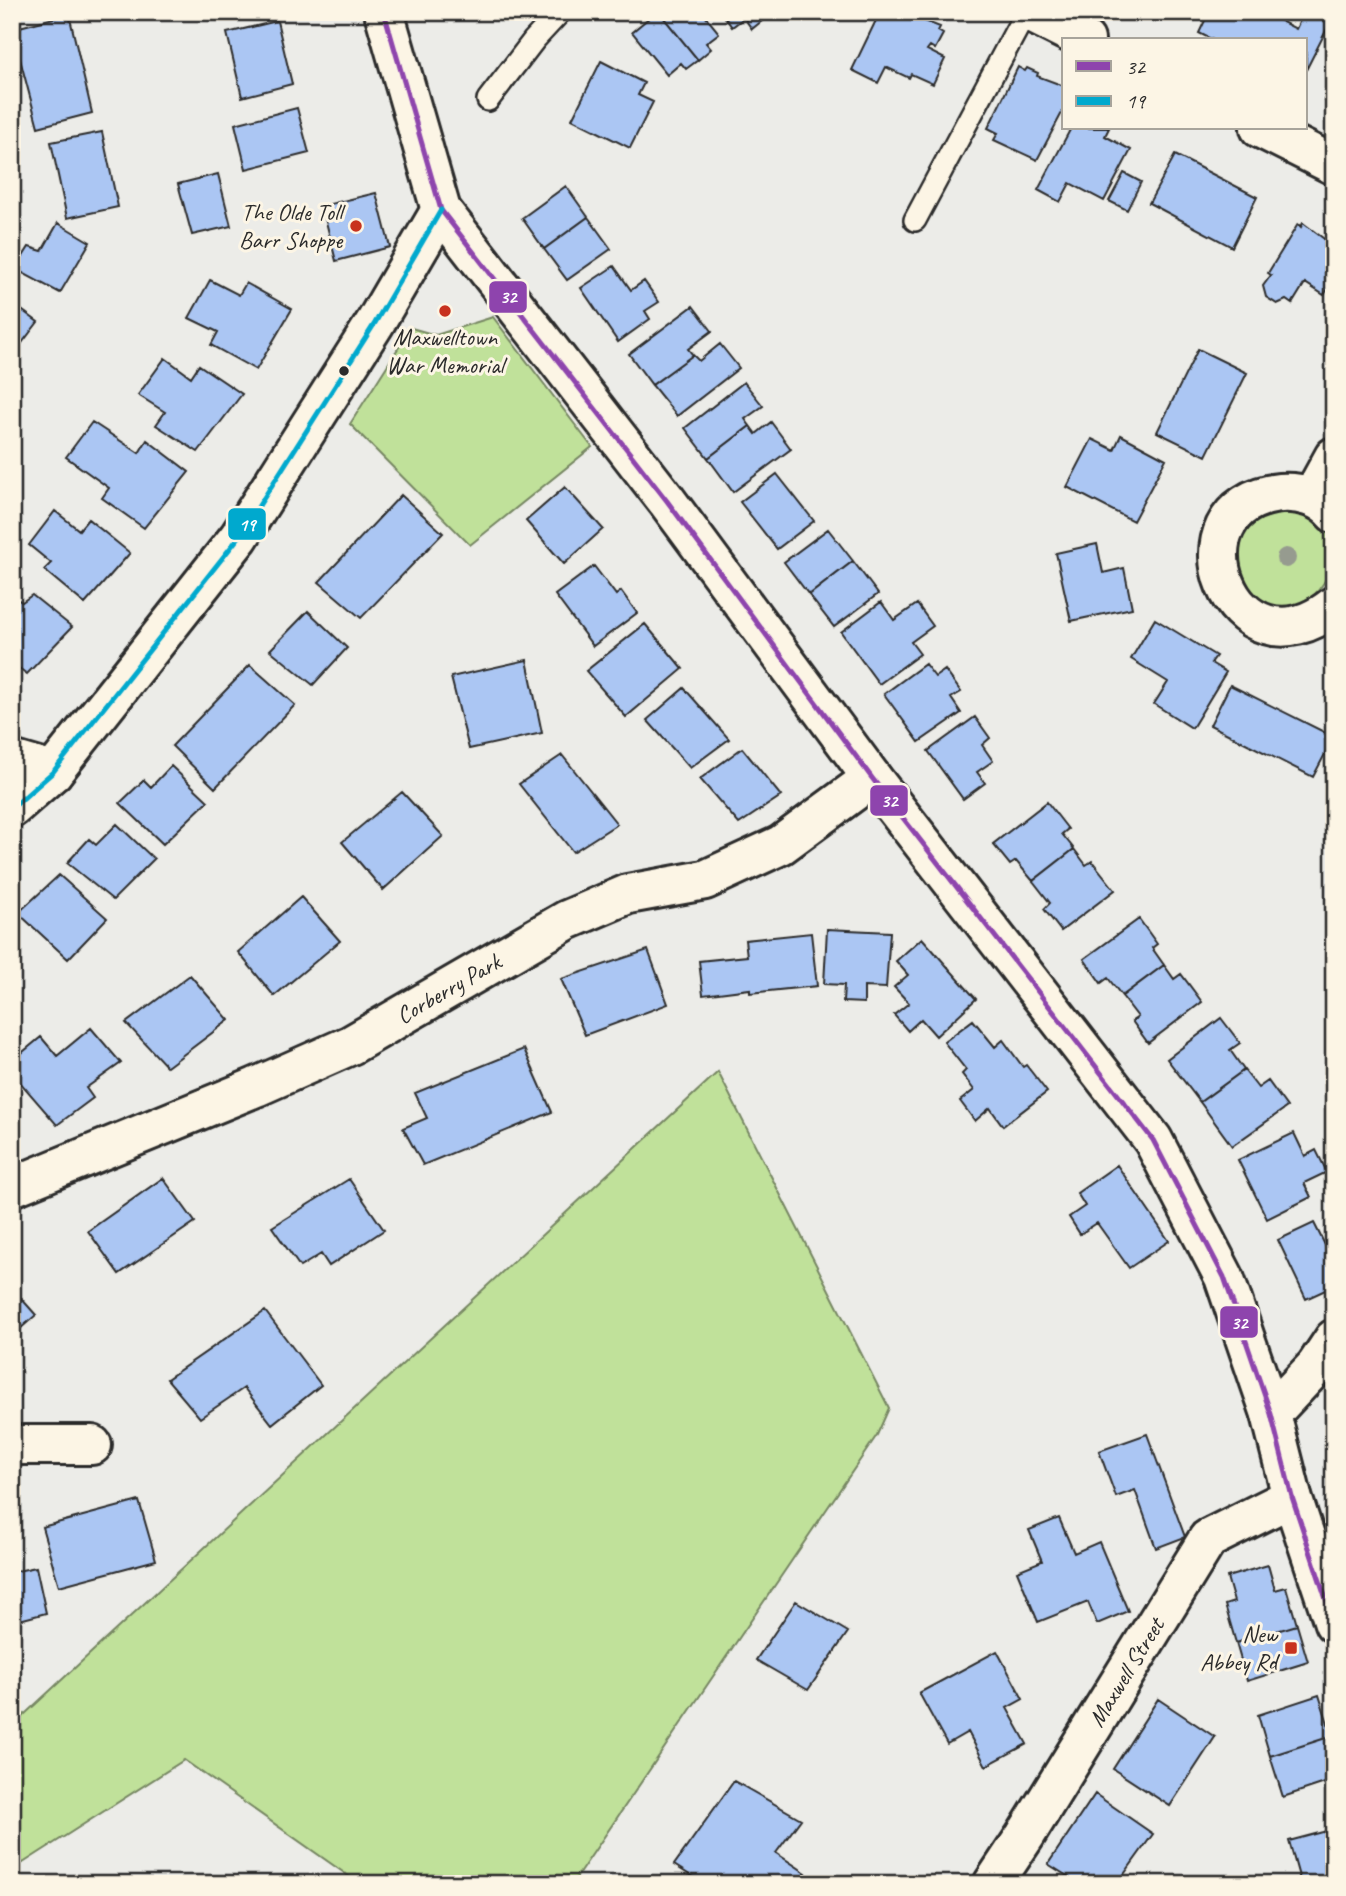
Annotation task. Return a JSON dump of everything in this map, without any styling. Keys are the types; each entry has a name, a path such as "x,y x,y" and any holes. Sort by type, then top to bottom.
{"street":[{"path":"384,12 441,210 667,500 872,778 1153,1140 1224,1277 1271,1414 1292,1497 1334,1623"},
{"path":"1027,12 1081,38"},
{"path":"1264,130 1334,165"},
{"path":"12,808 53,772 239,537 375,323 441,210"},
{"path":"1334,457 1323,505 1290,492 1267,494 1246,504 1230,521 1220,541 1218,564 1223,586 1236,605 1254,619 1277,626 1298,625 1318,618 1334,606"},
{"path":"12,760 53,772"},
{"name":"Corberry Park","path":"12,1187 351,1045 566,920 628,894 705,880 781,845 872,778"},
{"path":"1271,1414 1316,1366 1334,1339"},
{"path":"12,1445 92,1445"},
{"name":"Maxwell Street","path":"993,1884 1208,1539 1292,1497"}],"lane":[{"path":"488,100 534,40 560,12"},
{"path":"915,220 1027,12"}],"green space":[{"path":"493,317 592,447 470,545 350,424 411,328 436,335"},
{"path":"1296,508 1327,530 1332,546 1327,577 1307,600 1294,606 1278,608 1262,604 1238,581 1238,534 1248,521"},
{"path":"718,1072 889,1408 877,1435 572,1884 360,1884 184,1760 12,1870 12,1726"}],"building":[{"path":"659,12 698,60 686,69 681,63 667,75 632,32"},
{"path":"659,12 702,12 719,33 706,43 711,49 698,60"},
{"path":"721,12 766,12 768,16 752,29 744,18 732,27"},
{"path":"880,12 902,12 940,27 938,31 943,34 935,49 930,46 927,50 945,59 933,84 911,74 909,78 886,67 878,83 852,70"},
{"path":"1209,12 1263,12 1296,29 1304,12 1319,12 1332,19 1308,66 1308,38 1209,38 1199,33"},
{"path":"69,14 92,113 38,127 12,29"},
{"path":"277,21 292,84 242,97 227,33"},
{"path":"601,61 644,83 638,95 653,102 630,148 572,119"},
{"path":"1018,67 1025,71 1027,68 1038,73 1037,76 1062,85 1062,113 1037,160 994,140 998,133 988,128"},
{"path":"1334,81 1334,105 1324,100"},
{"path":"297,108 309,153 246,169 235,124"},
{"path":"1070,130 1108,130 1105,136 1131,150 1104,201 1070,183 1060,202 1038,190"},
{"path":"102,132 118,207 67,218 51,142"},
{"path":"1175,155 1257,197 1232,247 1149,203"},
{"path":"1124,173 1141,182 1127,210 1109,201"},
{"path":"218,174 231,226 192,235 178,184"},
{"path":"566,186 588,217 544,249 522,218"},
{"name":"The Olde Toll Barr Shoppe","path":"376,193 390,247 336,261 322,206"},
{"path":"588,217 611,249 567,280 544,249"},
{"path":"58,223 90,242 60,293 15,269 29,247 42,251"},
{"path":"1303,223 1327,241 1330,236 1334,238 1334,278 1324,295 1305,283 1292,304 1286,300 1277,304 1266,297 1263,286 1298,224 1301,227"},
{"path":"614,266 631,290 644,281 659,302 645,311 650,319 618,342 581,288"},
{"path":"210,280 239,295 246,283 292,309 256,370 211,345 218,332 189,318"},
{"path":"12,303 38,322 12,356"},
{"path":"693,306 712,331 688,349 693,355 652,385 629,354"},
{"path":"720,344 739,368 677,416 652,385 693,355 699,361"},
{"path":"1198,349 1247,373 1206,456 1157,432"},
{"path":"165,358 191,377 199,365 242,394 198,452 156,425 165,412 138,395"},
{"path":"744,382 763,406 745,419 750,426 708,458 685,428"},
{"path":"92,422 139,453 147,440 189,472 144,528 102,498 109,488 66,457"},
{"path":"771,422 791,449 733,492 708,458 750,426 756,434"},
{"path":"1121,435 1166,459 1133,521 1067,487 1092,439 1114,450"},
{"path":"777,474 814,521 777,549 740,502"},
{"path":"565,487 603,529 564,564 526,521"},
{"path":"401,495 443,533 361,618 319,582"},
{"path":"55,511 79,530 88,519 130,553 85,604 44,570 51,563 29,545"},
{"path":"828,529 853,561 809,595 784,562"},
{"path":"1097,544 1103,573 1124,568 1132,608 1071,621 1056,553"},
{"path":"853,561 878,594 834,627 809,595"},
{"path":"594,566 616,595 621,591 637,613 593,646 555,595"},
{"path":"32,595 72,627 27,674 12,663 12,596 22,602"},
{"path":"881,602 894,620 917,604 933,626 911,642 920,654 879,684 841,632"},
{"path":"308,611 347,648 313,685 270,650"},
{"path":"1155,619 1216,656 1211,663 1226,672 1192,728 1154,704 1168,682 1131,659"},
{"path":"645,624 683,669 626,717 586,671"},
{"path":"527,660 542,733 469,749 451,677"},
{"path":"925,664 935,677 945,670 961,692 951,698 961,713 919,742 884,694"},
{"path":"250,665 295,705 215,788 172,746"},
{"path":"1230,685 1334,737 1313,777 1210,725"},
{"path":"684,688 729,739 690,768 647,720"},
{"path":"975,717 990,738 982,745 993,761 977,772 985,783 963,799 928,751"},
{"path":"742,748 781,796 739,824 700,779"},
{"path":"562,755 617,824 573,852 519,784"},
{"path":"171,766 208,801 163,844 120,803 144,780 151,787"},
{"path":"402,792 443,836 383,890 342,842"},
{"path":"1047,802 1068,829 1062,834 1074,849 1033,881 1016,861 1010,865 993,844"},
{"path":"117,824 154,859 113,900 67,863 89,839 96,845"},
{"path":"1074,849 1086,865 1092,861 1115,890 1061,931 1044,909 1050,903 1033,881"},
{"path":"59,875 107,918 68,959 18,913"},
{"path":"301,897 340,941 274,996 238,952"},
{"path":"1139,919 1157,944 1152,948 1164,965 1122,996 1108,978 1101,983 1084,959"},
{"path":"827,929 890,932 886,988 864,987 864,1003 843,1002 844,985 824,984"},
{"path":"811,933 817,986 750,993 750,989 703,995 699,961 747,956 745,940"},
{"path":"922,938 976,999 936,1036 921,1019 908,1031 894,1015 909,1003 894,987 908,975 896,961"},
{"path":"648,950 668,1004 585,1035 561,979"},
{"path":"1164,965 1174,979 1181,974 1202,1002 1148,1043 1132,1021 1138,1017 1122,996"},
{"path":"190,975 229,1020 167,1067 126,1023"},
{"path":"1221,1018 1240,1043 1230,1050 1244,1070 1200,1102 1167,1059"},
{"path":"973,1020 995,1047 1003,1040 1023,1067 1026,1065 1047,1092 1003,1126 990,1108 975,1121 960,1101 974,1090 962,1074 966,1070 944,1042"},
{"path":"91,1028 121,1063 86,1088 93,1098 57,1125 12,1073 12,1061 41,1037 57,1056"},
{"path":"524,1049 552,1112 423,1165 403,1128 427,1118 415,1093"},
{"path":"1244,1070 1258,1088 1268,1081 1287,1107 1232,1146 1200,1102"},
{"path":"1294,1133 1305,1156 1316,1150 1327,1172 1304,1183 1311,1197 1267,1219 1238,1160"},
{"path":"1117,1165 1169,1241 1129,1268 1097,1223 1080,1234 1069,1217 1085,1206 1077,1193"},
{"path":"163,1178 195,1222 119,1274 88,1231"},
{"path":"349,1179 384,1230 329,1266 321,1254 300,1267 272,1227"},
{"path":"1314,1223 1329,1253 1334,1251 1334,1286 1306,1299 1278,1240"},
{"path":"12,1288 36,1315 12,1336"},
{"path":"265,1311 321,1385 272,1424 244,1388 200,1418 167,1379"},
{"path":"1147,1434 1185,1537 1156,1548 1135,1490 1116,1497 1099,1451"},
{"path":"139,1501 156,1560 59,1586 42,1527"},
{"path":"1059,1518 1074,1553 1099,1542 1128,1611 1097,1624 1088,1602 1038,1622 1017,1571 1042,1561 1029,1530"},
{"path":"1268,1565 1275,1590 1286,1587 1297,1625 1236,1643 1225,1605 1234,1602 1227,1577"},
{"path":"36,1567 46,1613 12,1622 12,1572"},
{"path":"796,1601 848,1632 808,1690 756,1660"},
{"path":"1297,1625 1308,1662 1247,1681 1236,1643"},
{"path":"997,1651 1023,1699 1007,1708 1027,1744 986,1766 968,1732 947,1744 919,1693"},
{"path":"1319,1695 1332,1736 1270,1756 1258,1715"},
{"path":"1158,1699 1215,1737 1170,1806 1113,1769"},
{"path":"1332,1736 1334,1780 1283,1797 1270,1756"},
{"path":"734,1781 801,1819 776,1853 806,1873 798,1884 704,1884 674,1865"},
{"path":"1095,1794 1153,1834 1117,1884 1080,1884 1048,1864"},
{"path":"1334,1829 1334,1884 1301,1884 1289,1841"}],"transit line":[{"name":"32","path":"384,12 441,210 667,501 872,778 1153,1140 1224,1277 1271,1414 1292,1497 1334,1623"},
{"name":"19","path":"12,808 53,772 239,537 375,323 441,210"}],"place":[{"name":"The Olde Toll Barr Shoppe","path":"356,226"},
{"name":"Maxwelltown War Memorial","path":"445,311"},
{"name":"New Abbey Rd","path":"1291,1648"}]}
